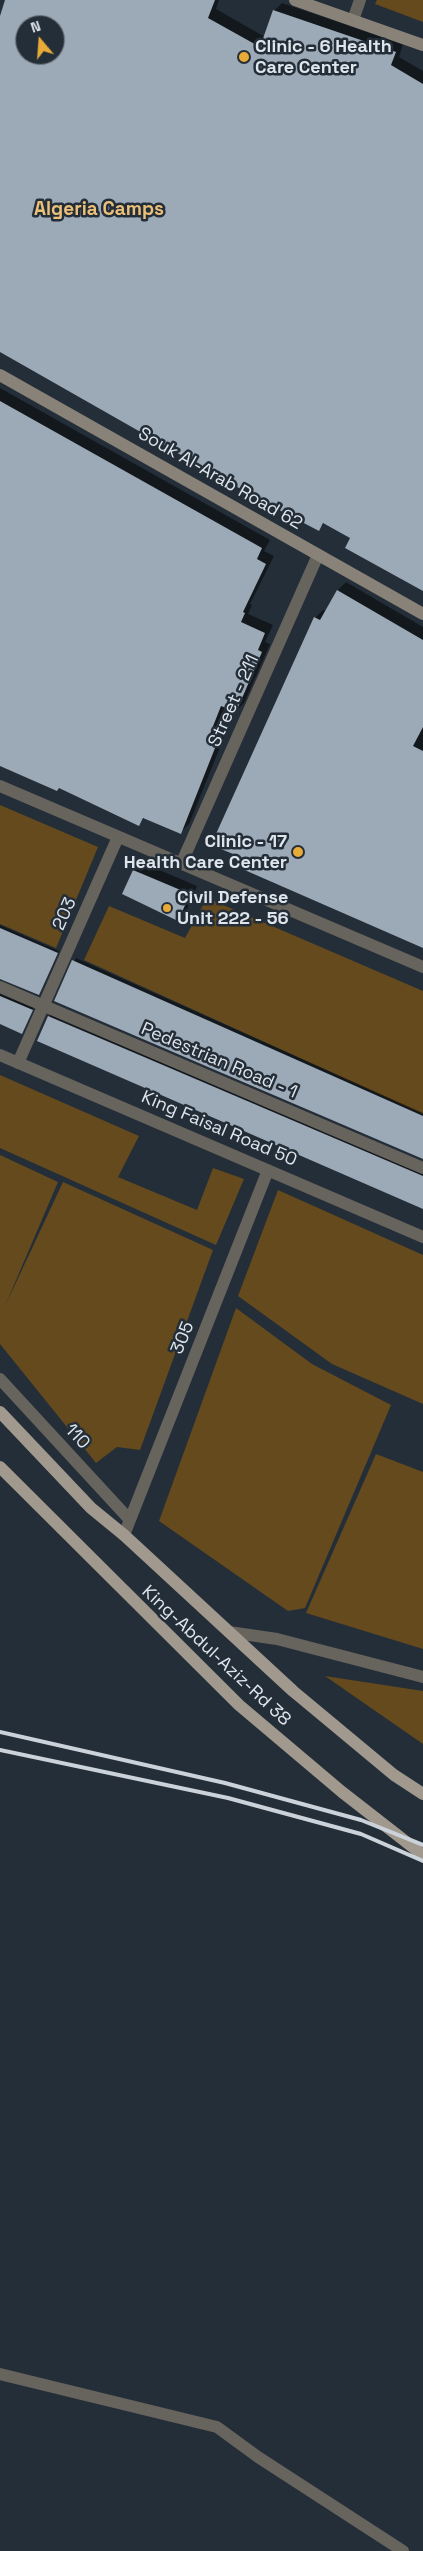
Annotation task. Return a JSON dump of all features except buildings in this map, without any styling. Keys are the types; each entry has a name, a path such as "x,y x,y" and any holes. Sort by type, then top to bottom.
{"main road":[{"path":"295,0 423,45"},
{"name":"Souk Al-Arab Road 62","path":"0,374 423,614"},
{"name":"King-Abdul-Aziz-Rd 38","path":"0,1412 91,1508 124,1535 293,1691 394,1775 423,1794"},
{"name":"King-Abdul-Aziz-Rd 38","path":"0,1466 109,1578 239,1705 342,1792 423,1855"}],"street":[{"path":"353,20 360,0"},
{"name":"Street - 211","path":"182,862 318,555"},
{"path":"0,786 118,837 182,862 423,967"},
{"name":"203","path":"18,1063 118,837"},
{"name":"Pedestrian Road - 1","path":"0,987 423,1168"},
{"name":"King Faisal Road 50","path":"0,1055 423,1237"},
{"name":"305","path":"124,1535 268,1170"},
{"name":"110","path":"0,1378 129,1519"},
{"path":"0,1475 20,1486"},
{"path":"229,1632 277,1639 423,1677"},
{"path":"0,2374 217,2427 258,2457 403,2551"}],"shaded area":[{"path":"377,0 423,0 423,22 375,4"},
{"path":"0,805 98,847 56,948 0,924"},
{"path":"207,898 423,991 423,1114 84,960 109,906 185,938"},
{"path":"0,1075 139,1136 118,1177 197,1210 213,1168 244,1179 216,1245 0,1148"},
{"path":"0,1155 58,1182 5,1306 63,1182 213,1250 140,1450 117,1447 96,1463 0,1344"},
{"path":"278,1190 423,1255 423,1404 332,1364 238,1296"},
{"path":"236,1308 312,1364 391,1405 305,1608 288,1611 159,1521"},
{"path":"376,1454 423,1472 423,1649 306,1613"},
{"path":"325,1676 423,1691 423,1744"}],"railway":[{"path":"0,1732 225,1783 361,1820 423,1845"},
{"path":"0,1750 228,1798 361,1834 423,1861"}],"place":[{"name":"Clinic - 6 Health Care Center","path":"244,57"},
{"name":"Clinic - 17 Health Care Center","path":"298,852"},
{"name":"Civil Defense Unit 222 - 56","path":"167,908"}],"district":[{"name":"Algeria Camps","path":"99,210"}]}
